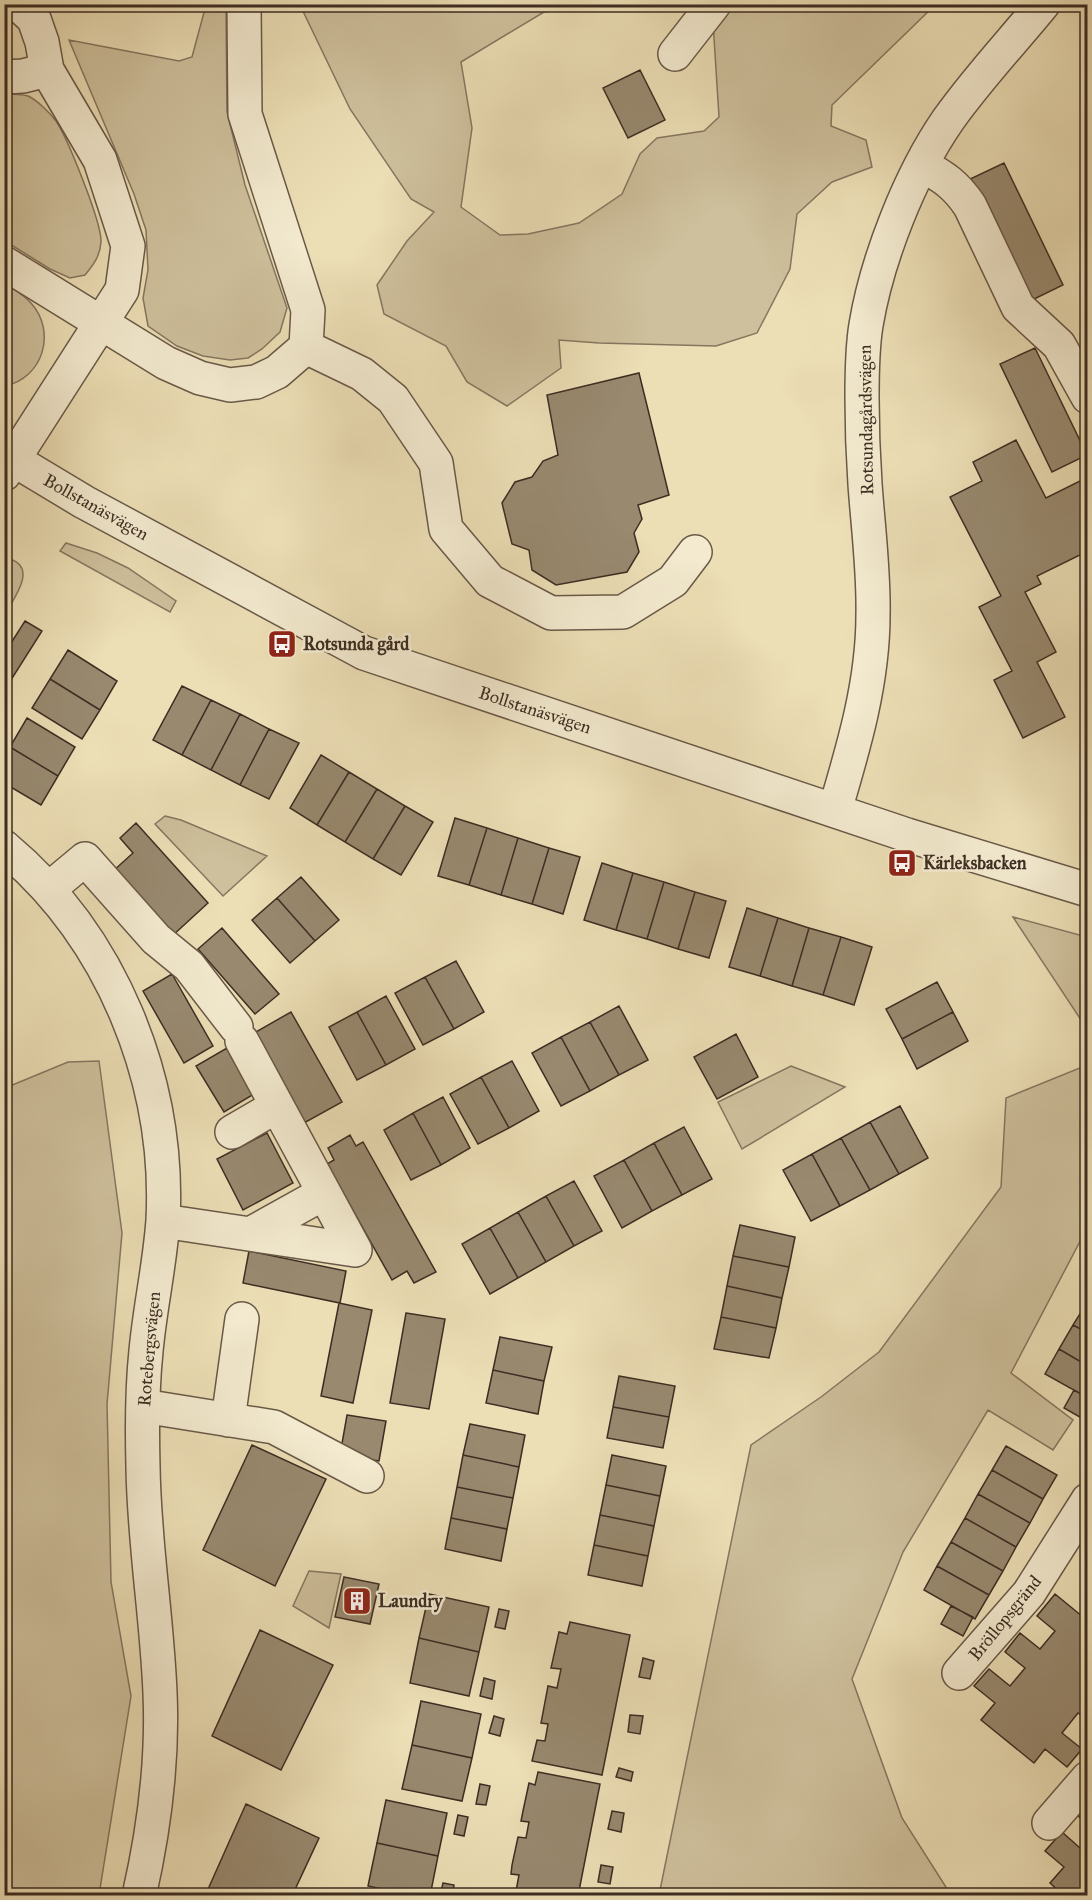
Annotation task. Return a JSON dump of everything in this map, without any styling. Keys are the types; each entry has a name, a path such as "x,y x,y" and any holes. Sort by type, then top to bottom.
{"street":[{"name":"Bollstanäsvägen","path":"18,4 34,20 42,42 47,70 100,160 128,246 122,290 102,324 8,463 364,653 907,835 1088,890"},
{"path":"4,263 166,363 200,378 230,385 256,382 277,372 306,347 308,310 245,114 244,4"},
{"path":"675,54 714,4"},
{"name":"Rotsundagårdsvägen","path":"835,810 861,720 869,672 873,616 871,550 862,427 862,372 866,325 878,276 894,225 922,165 948,121 1043,4"},
{"path":"4,77 23,76 47,70"},
{"path":"922,165 942,176 964,197 1018,307 1059,345 1088,397"},
{"path":"306,347 362,374 393,399 436,463 446,529 490,581 551,613 623,612 673,581 695,552"},
{"name":"Rotebergsvägen","path":"4,847 49,890 73,919 100,959 119,997 145,1067 158,1121 163,1175 163,1221 146,1353 143,1468 160,1695 155,1801 146,1868 139,1896"},
{"path":"49,890 85,859 156,939 189,966 238,1034 355,1250 163,1221"},
{"path":"232,1132 277,1106"},
{"path":"252,1233 324,1193"},
{"path":"228,1420 242,1319"},
{"path":"144,1407 274,1427 366,1476"},
{"name":"Bröllopsgränd","path":"959,1673 1029,1593 1088,1500"},
{"path":"1049,1824 1088,1778"}],"shaded area":[{"path":"206,5 226,5 227,112 245,185 287,308 280,332 262,349 248,358 230,360 203,356 177,346 148,326 143,298 148,270 146,230 134,194 69,40 179,61 192,57"},
{"path":"300,5 588,5 544,12 461,62 472,128 461,207 500,235 528,234 579,223 622,194 640,154 657,138 704,131 719,117 713,22 725,5 935,5 832,105 831,126 866,140 872,167 832,182 797,214 790,269 757,333 716,346 559,340 561,368 507,406 467,382 446,346 384,314 377,285 407,241 434,212 411,199 350,109"},
{"path":"5,94 28,96 39,104 56,121 68,144 100,232 99,252 85,275 70,278 50,269 5,241"},
{"path":"5,283 31,303 39,315 44,340 37,364 29,374 5,386"},
{"path":"66,543 97,553 128,568 176,601 170,612 60,551"},
{"path":"5,558 15,561 21,567 23,574 19,590 5,614"},
{"path":"165,816 181,820 267,856 223,896 155,824"},
{"path":"1013,917 1087,937 1087,1029"},
{"path":"99,1061 122,1233 107,1404 111,1582 131,1696 99,1895 5,1895 5,1088 68,1062"},
{"path":"1087,1065 1087,1228 1011,1373 1073,1420 1053,1450 988,1410 903,1552 852,1679 902,1818 951,1895 659,1895 751,1445 821,1397 879,1352 1001,1187 1006,1098"},
{"path":"791,1066 845,1087 742,1149 718,1102"},
{"path":"309,1571 341,1574 329,1628 293,1606"}],"building":[{"path":"640,70 665,120 628,138 603,88"},
{"path":"1004,163 1063,285 1028,302 968,180"},
{"path":"1035,348 1087,455 1052,472 1000,364"},
{"path":"639,373 669,495 638,505 642,519 634,533 639,552 627,572 556,585 532,570 529,550 512,544 502,503 515,482 532,477 543,461 558,455 547,395"},
{"path":"1016,440 1046,498 1088,477 1088,551 1037,576 1041,584 1025,592 1056,652 1037,662 1065,717 1023,738 994,680 1012,671 979,607 1001,596 950,497 982,481 973,462"},
{"path":"25,621 42,631 4,691 4,654"},
{"path":"68,650 117,681 100,710 50,679"},
{"path":"50,679 100,710 82,739 32,708"},
{"path":"182,686 211,700 182,755 153,740"},
{"path":"211,700 240,714 211,770 182,755"},
{"path":"240,714 269,729 240,785 211,770"},
{"path":"27,718 75,747 58,776 10,747"},
{"path":"269,729 299,743 269,799 240,785"},
{"path":"10,747 58,776 41,805 4,783 4,757"},
{"path":"321,755 349,772 317,825 290,808"},
{"path":"349,772 377,789 345,842 317,825"},
{"path":"377,789 405,806 373,859 345,842"},
{"path":"405,806 433,822 401,875 373,859"},
{"path":"455,818 487,828 469,885 438,876"},
{"path":"136,823 208,903 171,937 112,872 133,853 120,838"},
{"path":"487,828 518,838 501,895 469,885"},
{"path":"518,838 549,848 532,904 501,895"},
{"path":"549,848 580,857 563,914 532,904"},
{"path":"602,863 633,873 616,930 584,920"},
{"path":"633,873 664,882 647,939 616,930"},
{"path":"301,877 339,920 315,941 277,898"},
{"path":"664,882 695,892 678,949 647,939"},
{"path":"695,892 726,901 709,958 678,949"},
{"path":"277,898 315,941 290,963 252,920"},
{"path":"747,908 778,918 760,976 729,967"},
{"path":"778,918 809,928 792,986 760,976"},
{"path":"222,928 279,994 255,1014 198,949"},
{"path":"809,928 841,937 823,995 792,986"},
{"path":"841,937 872,947 854,1005 823,995"},
{"path":"456,961 484,1012 454,1029 425,977"},
{"path":"172,974 213,1046 184,1063 143,991"},
{"path":"425,977 454,1029 423,1045 395,993"},
{"path":"937,982 953,1012 902,1039 886,1009"},
{"path":"386,996 415,1049 386,1065 357,1012"},
{"path":"619,1006 648,1060 619,1075 590,1022"},
{"path":"291,1012 342,1102 304,1123 254,1033"},
{"path":"357,1012 386,1065 357,1080 329,1027"},
{"path":"953,1012 968,1041 917,1069 902,1039"},
{"path":"590,1022 619,1075 590,1091 561,1037"},
{"path":"736,1034 758,1077 717,1099 694,1057"},
{"path":"561,1037 590,1091 561,1106 532,1053"},
{"path":"227,1048 254,1094 224,1112 196,1066"},
{"path":"512,1061 539,1111 509,1128 481,1077"},
{"path":"481,1077 509,1128 478,1144 450,1094"},
{"path":"443,1097 470,1148 441,1165 413,1113"},
{"path":"900,1106 928,1158 899,1174 870,1122"},
{"path":"413,1113 441,1165 411,1180 384,1130"},
{"path":"870,1122 899,1174 870,1190 841,1138"},
{"path":"684,1127 712,1179 682,1195 654,1143"},
{"path":"267,1133 293,1183 243,1210 217,1159"},
{"path":"350,1135 356,1146 363,1142 436,1272 414,1283 407,1271 392,1280 327,1164 334,1160 328,1148"},
{"path":"841,1138 870,1190 840,1206 812,1154"},
{"path":"654,1143 682,1195 652,1211 624,1160"},
{"path":"812,1154 840,1206 811,1221 783,1170"},
{"path":"624,1160 652,1211 622,1228 594,1176"},
{"path":"574,1181 602,1231 574,1246 546,1196"},
{"path":"546,1196 574,1246 546,1262 518,1212"},
{"path":"518,1212 546,1262 518,1278 490,1228"},
{"path":"740,1225 795,1237 789,1267 733,1256"},
{"path":"490,1228 518,1278 490,1294 462,1244"},
{"path":"249,1251 346,1271 340,1303 243,1283"},
{"path":"733,1256 789,1267 782,1298 727,1286"},
{"path":"727,1286 782,1298 776,1328 721,1317"},
{"path":"1088,1301 1088,1333 1073,1325"},
{"path":"339,1303 372,1310 353,1403 321,1396"},
{"path":"406,1313 445,1319 429,1409 390,1403"},
{"path":"721,1317 776,1328 769,1358 714,1349"},
{"path":"1073,1325 1088,1333 1088,1366 1059,1349"},
{"path":"500,1337 552,1347 544,1381 493,1370"},
{"path":"1059,1349 1088,1366 1088,1398 1045,1374"},
{"path":"493,1370 544,1381 538,1414 486,1403"},
{"path":"619,1376 675,1386 669,1417 613,1407"},
{"path":"1074,1390 1088,1398 1088,1416 1085,1420 1064,1408"},
{"path":"613,1407 669,1417 663,1448 607,1438"},
{"path":"347,1415 386,1421 379,1461 340,1455"},
{"path":"470,1424 525,1435 519,1467 463,1455"},
{"path":"252,1445 326,1479 275,1586 203,1550"},
{"path":"1006,1446 1057,1475 1043,1499 992,1470"},
{"path":"463,1455 519,1467 513,1498 457,1487"},
{"path":"612,1455 666,1466 660,1496 606,1485"},
{"path":"992,1470 1043,1499 1030,1523 978,1494"},
{"path":"606,1485 660,1496 654,1526 600,1515"},
{"path":"457,1487 513,1498 507,1529 451,1518"},
{"path":"978,1494 1030,1523 1016,1547 965,1518"},
{"path":"600,1515 654,1526 648,1556 594,1545"},
{"path":"451,1518 507,1529 501,1561 445,1549"},
{"path":"965,1518 1016,1547 1003,1571 951,1542"},
{"path":"951,1542 1003,1571 989,1595 937,1566"},
{"path":"594,1545 648,1556 642,1586 588,1575"},
{"path":"937,1566 989,1595 975,1619 924,1590"},
{"name":"Laundry","path":"344,1577 379,1584 370,1624 335,1617"},
{"path":"429,1594 489,1607 479,1652 419,1638"},
{"path":"1055,1594 1088,1621 1088,1720 1078,1713 1062,1733 1082,1749 1067,1767 1045,1749 1034,1763 981,1720 995,1703 974,1686 989,1669 1010,1686 1025,1668 1005,1652 1020,1633 1040,1649 1055,1631 1037,1616"},
{"path":"951,1606 973,1617 963,1636 941,1624"},
{"path":"499,1609 509,1611 505,1629 495,1627"},
{"path":"570,1622 630,1635 602,1775 532,1761 537,1740 545,1741 548,1724 541,1723 548,1686 557,1688 561,1669 551,1668 559,1632 567,1634"},
{"path":"260,1630 333,1665 281,1770 212,1736"},
{"path":"419,1638 479,1652 469,1696 410,1683"},
{"path":"643,1658 654,1661 650,1679 639,1677"},
{"path":"484,1678 495,1681 492,1699 480,1696"},
{"path":"421,1701 481,1714 472,1758 412,1745"},
{"path":"630,1715 643,1716 640,1734 628,1732"},
{"path":"494,1716 504,1719 500,1736 489,1733"},
{"path":"412,1745 472,1758 462,1801 402,1789"},
{"path":"619,1768 633,1772 631,1781 616,1777"},
{"path":"538,1772 600,1784 578,1896 505,1896 506,1890 516,1891 519,1875 511,1874 512,1865 518,1837 526,1838 529,1822 521,1821 529,1783 535,1785"},
{"path":"480,1784 490,1786 486,1805 476,1804"},
{"path":"386,1800 447,1813 438,1856 377,1843"},
{"path":"246,1804 319,1838 292,1896 205,1896"},
{"path":"1088,1805 1088,1824 1078,1816"},
{"path":"612,1811 624,1813 621,1832 608,1829"},
{"path":"458,1815 468,1817 464,1836 454,1834"},
{"path":"1062,1832 1080,1848 1088,1839 1088,1896 1064,1896 1050,1883 1064,1867 1045,1851"},
{"path":"377,1843 438,1856 430,1896 414,1896 368,1886"},
{"path":"601,1865 613,1867 610,1884 598,1882"},
{"path":"443,1883 454,1885 452,1896 440,1896"}],"place":[{"name":"Rotsunda gård","path":"282,644"},
{"name":"Kärleksbacken","path":"902,863"},
{"name":"Laundry","path":"357,1601"}]}
